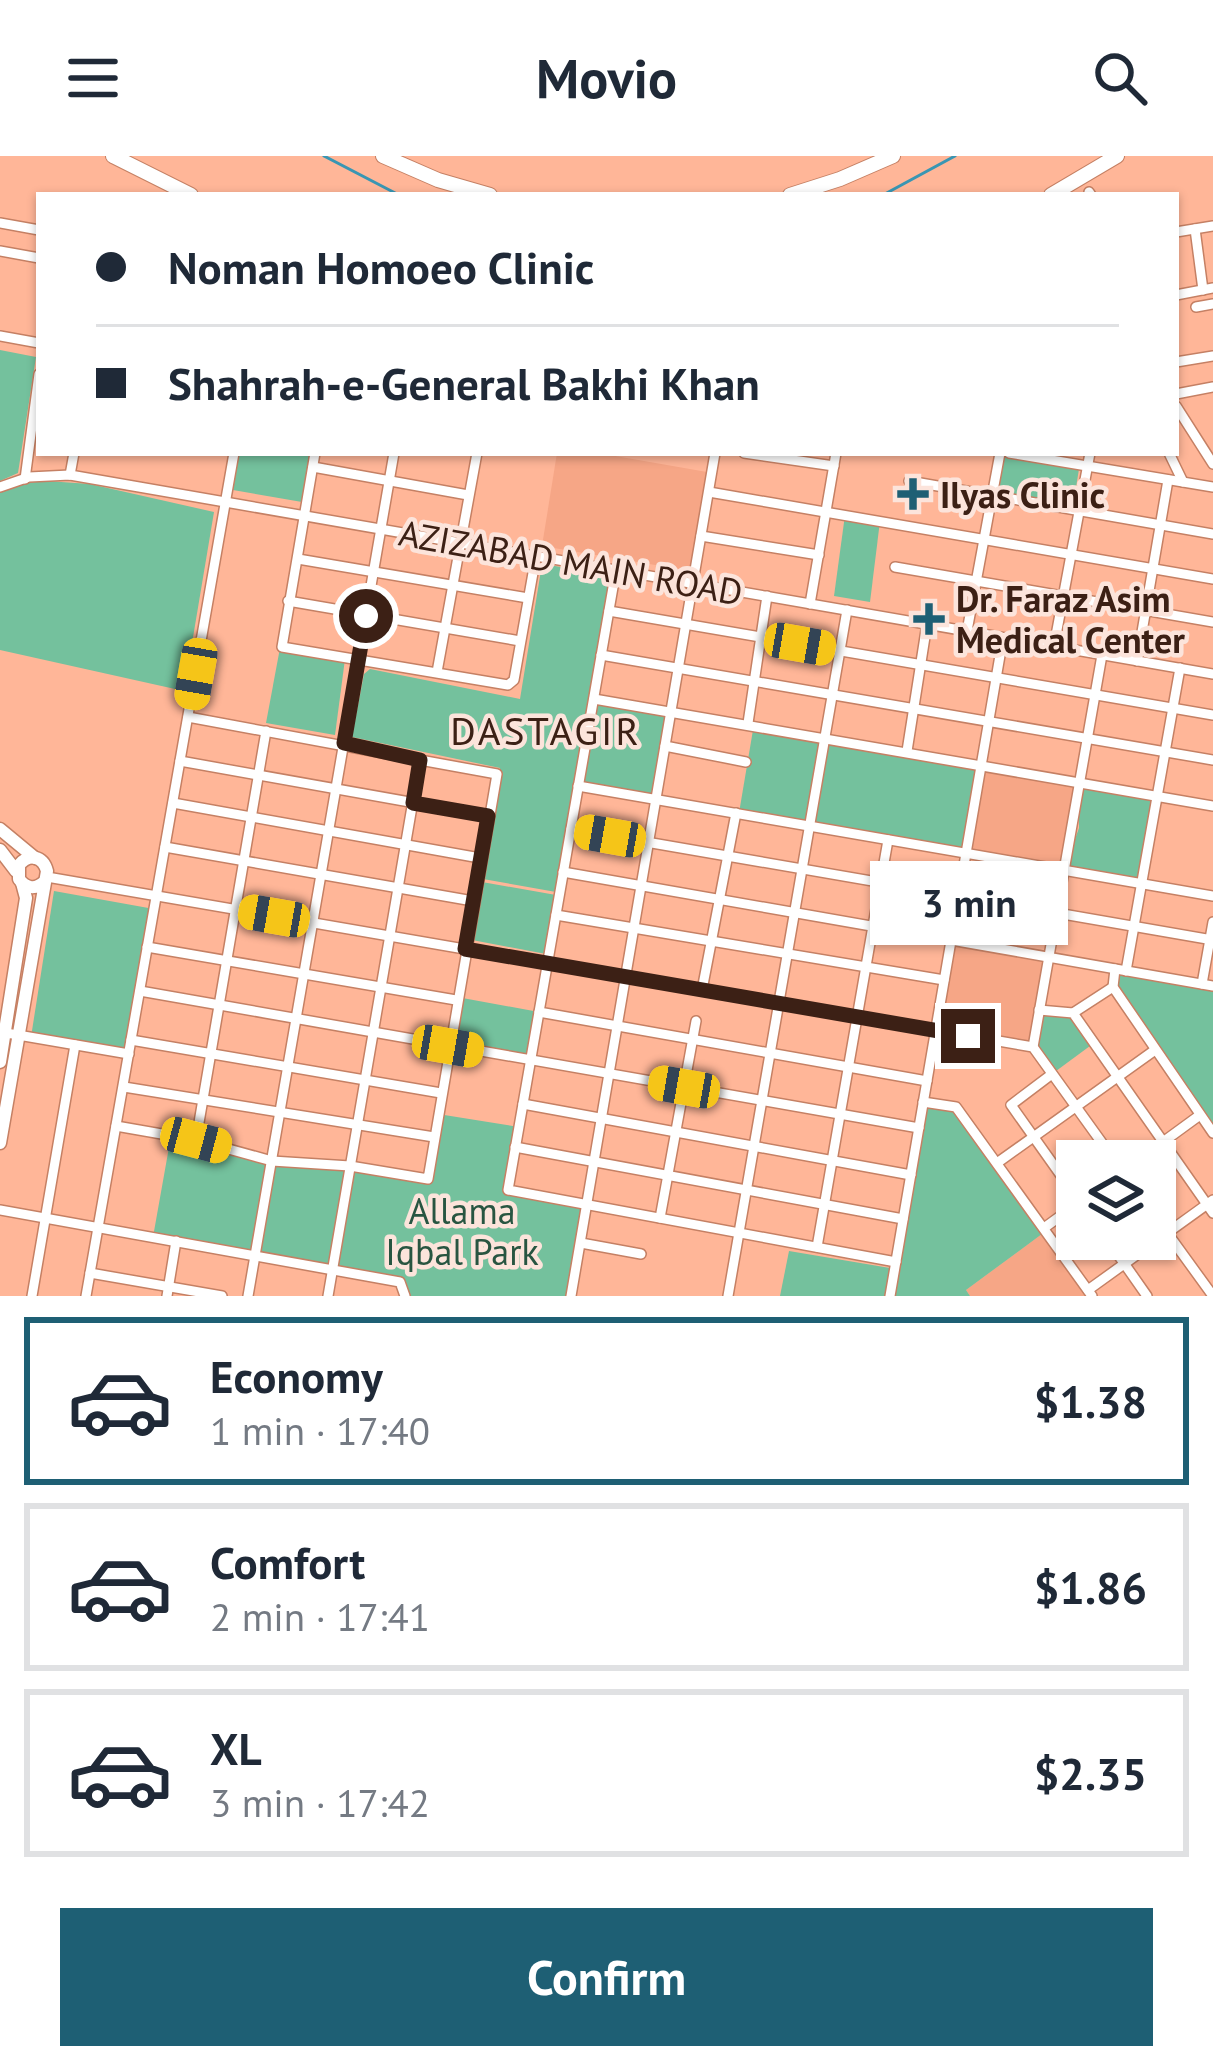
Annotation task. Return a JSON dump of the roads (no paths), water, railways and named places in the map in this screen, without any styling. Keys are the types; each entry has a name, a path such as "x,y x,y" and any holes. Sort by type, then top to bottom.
{"highway":[{"path":"113,156 185,192"},
{"path":"382,156 480,192"},
{"path":"799,192 893,156"},
{"path":"1056,192 1117,156"}],"main road":[{"path":"0,829 46,866 0,1062"},
{"path":"0,850 31,888 46,879"},
{"path":"0,1143 8,1033 26,898 19,877 22,862 35,858"}],"street":[{"path":"0,223 36,229"},
{"path":"1179,232 1213,226"},
{"path":"1195,229 1208,289"},
{"path":"0,251 36,257"},
{"path":"1196,308 1213,304"},
{"path":"0,335 36,342"},
{"path":"1179,362 1213,356"},
{"path":"1179,394 1213,388"},
{"path":"25,479 36,396"},
{"path":"1179,411 1213,464"},
{"path":"70,475 73,456"},
{"path":"86,1296 234,456"},
{"path":"315,456 282,647 508,685 514,680 536,556"},
{"path":"248,1296 393,456"},
{"path":"437,672 476,456"},
{"path":"571,1296 715,456"},
{"path":"765,456 833,466"},
{"path":"810,604 835,456"},
{"path":"967,631 1004,456"},
{"path":"1024,456 1213,488"},
{"path":"1054,646 1090,456"},
{"path":"1171,456 1184,482"},
{"path":"313,467 468,495"},
{"name":"AZIZABAD MAIN ROAD","path":"0,488 25,479 70,475 1213,674"},
{"path":"1137,661 1168,480"},
{"path":"909,481 1213,534"},
{"path":"709,492 1213,579"},
{"path":"701,536 819,555"},
{"path":"298,559 528,598"},
{"path":"895,567 1213,622"},
{"path":"616,570 508,1190 896,1262"},
{"path":"748,723 767,596"},
{"path":"288,602 520,641"},
{"path":"609,610 1213,715"},
{"path":"728,1296 847,610"},
{"path":"907,752 927,624"},
{"path":"890,1296 1003,638"},
{"path":"601,655 1213,760"},
{"path":"1100,1140 1033,1047 1102,655"},
{"path":"1039,1010 1073,1013 1113,987 1134,926 1180,668"},
{"path":"594,699 1213,806"},
{"path":"116,1126 196,1140 272,1161 350,1166 428,1179 497,772 188,717"},
{"path":"196,1140 266,730"},
{"path":"665,746 746,762"},
{"path":"328,1296 420,760"},
{"path":"180,761 488,816"},
{"path":"578,786 1213,896"},
{"path":"173,803 480,858"},
{"path":"702,990 736,814"},
{"path":"571,829 1211,939"},
{"path":"817,1247 888,840"},
{"path":"165,847 473,901"},
{"path":"563,872 1207,985 1213,922"},
{"path":"46,879 1033,1047"},
{"path":"556,915 944,980"},
{"path":"147,947 457,1000"},
{"path":"1113,987 1213,1133"},
{"path":"140,991 919,1129"},
{"path":"539,1012 927,1081"},
{"path":"1073,1013 1162,1140"},
{"path":"660,1218 696,1021"},
{"path":"8,1033 129,1054"},
{"path":"131,1040 441,1093"},
{"path":"32,1296 75,1045"},
{"path":"997,1163 1155,1050"},
{"path":"1052,1074 1011,1105 1056,1170"},
{"path":"124,1087 434,1137"},
{"path":"923,1102 956,1107 1090,1293 1130,1260"},
{"path":"523,1104 911,1175"},
{"path":"1166,1140 1200,1115"},
{"path":"515,1147 903,1219"},
{"path":"1176,1159 1211,1206 1176,1227"},
{"path":"0,1210 400,1282 405,1296"},
{"path":"1044,1228 1056,1218"},
{"path":"168,1291 176,1241"},
{"path":"580,1243 641,1254"},
{"path":"1176,1245 1213,1296"},
{"path":"1121,1260 1148,1296"},
{"path":"90,1273 168,1291 222,1296"}],"waterway":[{"path":"324,156 393,192"},
{"path":"889,192 955,156"}],"place":[{"name":"Ilyas Clinic","path":"913,494"},
{"name":"Dr. Faraz Asim Medical Center","path":"929,619"}],"district":[{"name":"DASTAGIR","path":"546,730"}],"park label":[{"name":"Allama Iqbal Park","path":"462,1230"}]}
